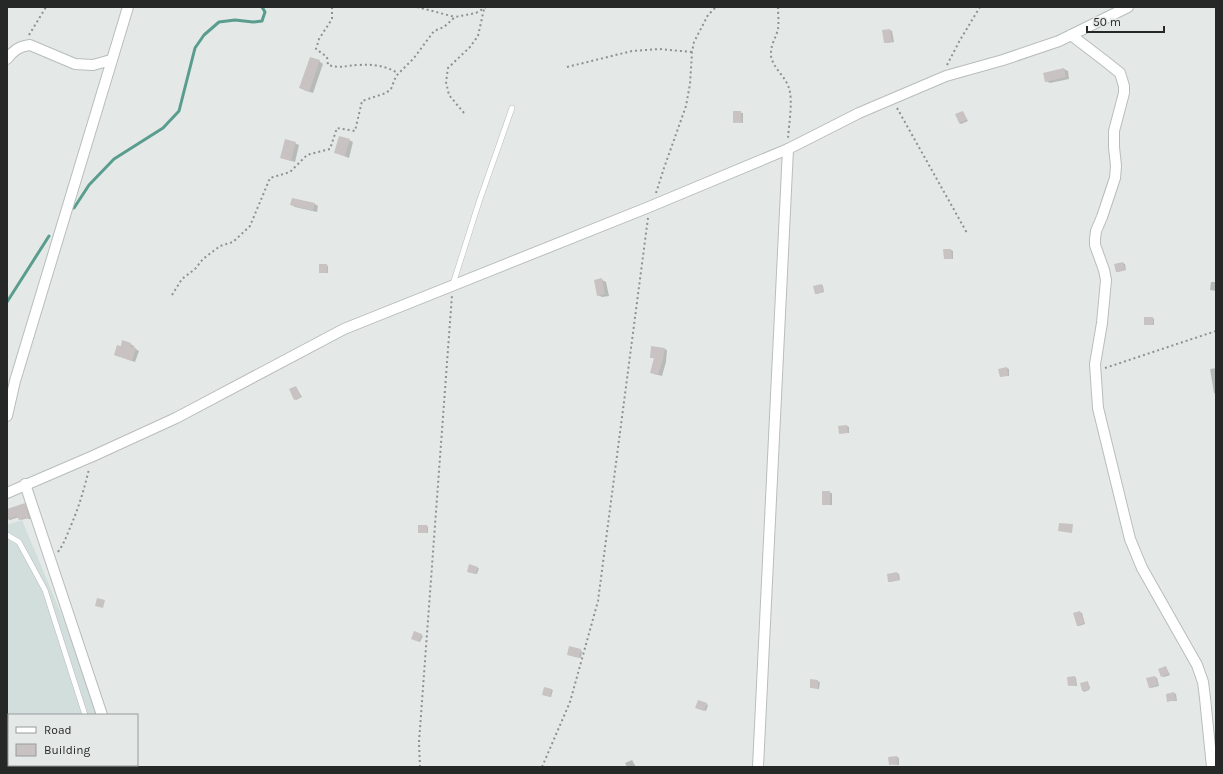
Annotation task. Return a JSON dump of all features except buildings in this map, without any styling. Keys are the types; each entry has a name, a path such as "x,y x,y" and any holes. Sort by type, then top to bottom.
{"street":[{"path":"7,416 15,381 128,7"},
{"path":"7,493 176,418 344,329 453,284 649,207 788,149 860,113 946,76 1003,60 1059,41 1128,7"},
{"path":"1071,35 1106,61 1120,74 1124,86 1124,93 1114,131 1116,166 1115,178 1096,230 1095,239 1095,245 1106,280 1095,371 1098,408 1130,539 1142,568 1197,665 1203,682 1212,767"},
{"path":"7,59 13,52 24,45 30,45 74,64 93,65 111,60"},
{"path":"758,767 788,149"},
{"path":"25,484 102,714"}],"lane":[{"path":"453,284 479,202 512,108"},
{"path":"7,535 19,542 45,590 85,714"}],"path":[{"path":"24,45 46,7"},
{"path":"332,7 332,19 319,39 316,48 327,57 328,65 338,68 358,65 380,65 398,73"},
{"path":"416,7 455,17 476,13 485,8"},
{"path":"542,767 570,702 598,601 649,207 656,193 686,106 690,84 692,52 700,29 708,15 716,7"},
{"path":"778,7 778,29 771,53 772,60 789,89 788,149"},
{"path":"946,76 947,65 980,7"},
{"path":"464,113 449,95 446,82 448,68 478,36 485,8"},
{"path":"172,294 182,279 195,269 202,259 220,246 233,242 250,226 270,178 290,172 307,155 330,149 337,128 355,131 362,101 386,93 391,89 398,73 414,58 434,32 444,27 455,17"},
{"path":"567,67 632,50 659,49 692,52"},
{"path":"893,100 967,233"},
{"path":"420,767 419,742 453,284"},
{"path":"1095,371 1216,331"},
{"path":"51,561 63,546 75,517 84,493 93,456"}],"shaded area":[{"path":"22,520 62,616 98,714 8,714 8,766 112,767 7,767 7,525"}],"waterway":[{"path":"74,208 89,185 114,159 163,128 179,111 195,48 204,35 219,22 235,20 253,22 262,21 265,12 262,7"},
{"path":"7,302 49,236"}]}
